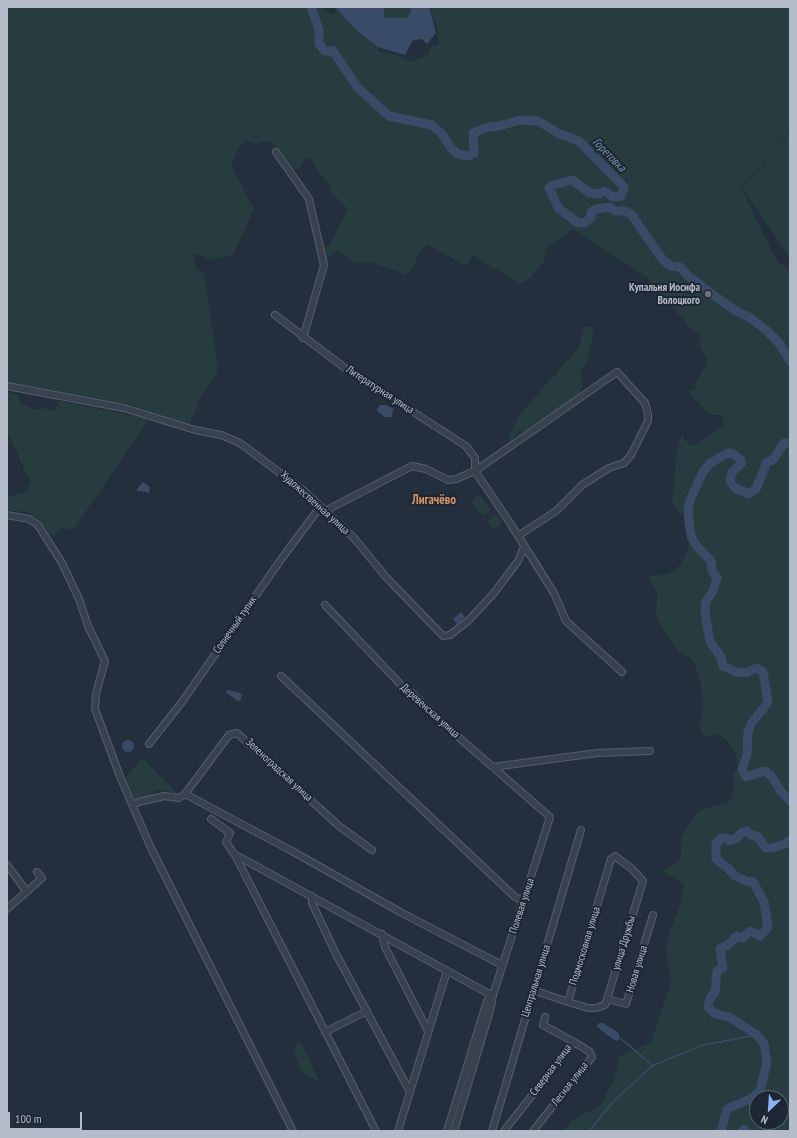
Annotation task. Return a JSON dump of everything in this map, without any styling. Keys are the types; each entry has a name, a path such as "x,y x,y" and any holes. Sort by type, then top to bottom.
{"street":[{"path":"276,152 309,199 324,265 303,338"},
{"name":"Литературная улица","path":"274,315 345,368 460,441 473,454 476,462 475,471"},
{"path":"322,509 412,466 426,469 448,480 456,479 475,471 617,372 645,403 648,414 648,421 636,447 627,460 609,468 582,485 556,510 518,536"},
{"name":"Художественная улица","path":"7,386 124,408 195,430 221,435 240,443 286,476 362,547 386,577 443,636 450,634 468,620 494,593 513,567 524,547"},
{"path":"475,471 554,593 566,621 622,672"},
{"name":"Солнечный тупик","path":"149,744 182,702 282,558 322,509"},
{"path":"7,515 23,517 38,525 62,563 79,599 88,626 104,661 96,694 96,714 132,805 153,852 293,1131"},
{"name":"Деревенская улица","path":"325,606 406,690 412,692 447,727 547,814"},
{"path":"281,676 515,897 524,901"},
{"name":"Зеленоградская улица","path":"185,794 229,735 233,733 240,734 339,826 372,850"},
{"path":"493,767 597,753 650,751"},
{"path":"132,805 164,796 179,798 185,794 292,851 402,913 500,964"},
{"name":"Полевая улица","path":"447,1131 492,1003 492,997 550,817 547,814"},
{"path":"211,819 230,833 226,842 234,854 376,1131"},
{"name":"Центральная улица","path":"492,1131 581,830"},
{"path":"234,854 382,934 492,997"},
{"name":"улица Дружбы","path":"607,999 642,881 632,869 613,856"},
{"name":"Подмосковная улица","path":"568,1002 613,856"},
{"path":"7,865 27,892"},
{"path":"7,909 42,878 37,872"},
{"path":"312,896 312,903 410,1092"},
{"name":"Новая улица","path":"607,999 626,1004 653,916"},
{"path":"382,934 385,947 428,1031"},
{"path":"398,1131 448,971"},
{"path":"533,990 588,1008 596,1008 605,1005 607,999"},
{"path":"325,1032 367,1011"},
{"name":"Северная улица","path":"504,1131 574,1042 543,1025 545,1017"},
{"name":"Лесная улица","path":"533,1131 592,1057 590,1052 574,1042"},
{"name":"Полевая улица","path":"454,1131 469,1072"}],"green space":[{"path":"7,7 323,7 332,15 338,10 358,32 378,47 378,51 396,55 411,62 427,56 432,45 439,45 437,27 429,7 790,7 790,131 741,188 778,263 790,269 790,1131 563,1131 572,1120 600,1106 614,1079 620,1056 651,1042 671,981 666,948 671,928 679,908 684,884 662,871 680,860 682,836 698,811 730,801 733,796 734,773 737,769 737,758 730,743 715,734 705,736 701,732 700,726 703,704 701,682 693,660 679,652 666,634 656,614 657,591 648,577 666,574 676,570 686,555 689,544 685,512 680,514 676,510 672,500 677,452 679,447 678,441 682,437 690,445 696,445 723,425 724,419 721,415 710,414 705,411 703,406 691,396 690,391 696,390 695,384 697,379 707,365 707,361 699,344 701,339 699,334 690,328 662,294 660,289 651,283 649,278 572,229 564,237 545,250 544,261 541,266 525,282 520,284 473,255 466,266 427,244 418,255 412,270 405,274 370,262 355,263 338,251 333,252 327,259 325,258 323,247 329,246 348,210 347,208 330,191 331,186 322,177 311,158 305,158 299,168 293,169 275,145 267,141 256,144 245,140 241,144 231,165 254,209 233,255 211,260 197,254 193,256 197,270 204,272 218,368 216,375 200,398 190,425 128,404 7,382"},
{"path":"384,7 410,7 411,11 407,18 386,18 384,16"},
{"path":"790,132 790,257 742,188"},
{"path":"584,327 591,327 593,338 587,361 580,371 583,381 580,393 577,397 526,433 520,431 513,439 509,439 509,434 521,413 579,347"},
{"path":"7,391 18,395 18,400 21,404 36,410 43,408 54,411 60,401 149,419 73,530 62,528 54,536 49,534 47,529 35,517 26,512 7,510 7,498 28,491 26,488 31,484 7,431"},
{"path":"479,494 491,510 483,516 471,501"},
{"path":"496,514 502,523 493,530 487,521"},
{"path":"141,758 176,793 157,789 153,791 154,797 137,800 132,797 125,779"},
{"path":"299,1043 302,1045 319,1081 305,1075 298,1063 294,1052 295,1046"}],"water":[{"path":"335,7 384,7 384,16 386,18 407,18 411,11 410,7 429,7 436,33 427,44 422,39 413,40 405,55 378,47 358,32"},
{"path":"380,405 386,405 394,409 391,417 385,417 378,412 377,409"},
{"path":"143,482 150,487 149,493 136,490"},
{"path":"461,612 465,617 457,624 453,619"},
{"path":"228,690 240,693 242,695 240,701 237,701 226,692"},
{"path":"126,740 130,740 134,746 130,752 126,752 122,748 122,744"},
{"path":"599,1023 603,1023 616,1031 619,1034 619,1040 616,1041 602,1031 597,1026"}],"waterway":[{"name":"Горетовка","path":"311,7 319,30 319,44 325,51 333,51 358,88 389,116 432,125 442,134 451,148 458,154 467,156 474,153 473,133 488,127 499,126 521,120 538,121 560,134 579,141 624,187 621,196 613,197 604,191 599,194 590,193 572,180 553,185 549,188 559,209 577,222 584,223 591,218 591,212 596,209 610,207 615,211 624,211 631,214 663,260 671,266 680,267 687,275 716,297 736,311 749,317 766,330 780,344 790,361"},
{"name":"Горетовка","path":"790,443 784,443 773,460 767,462 756,489 749,494 735,488 730,481 732,472 741,464 741,460 732,453 728,453 710,463 703,472 690,500 688,513 691,536 696,545 711,561 712,570 717,578 713,591 706,601 705,612 710,642 721,657 723,666 736,672 746,673 757,668 763,672 768,702 751,724 748,733 747,754 742,770 746,777 765,771 772,777 780,790 790,801"},
{"name":"Горетовка","path":"721,1131 727,1109 752,1098 760,1091 767,1062 764,1044 757,1035 731,1018 714,1013 708,1007 710,998 715,992 717,971 723,968 720,949 729,944 737,936 742,938 750,931 760,936 768,927 764,902 753,882 746,881 735,876 729,869 716,859 716,844 721,838 726,838 730,841 737,838 741,833 747,831 751,835 757,836 766,848 772,848 785,844 790,840"},
{"path":"589,1131 614,1101 652,1066 703,1045 757,1035"},
{"path":"620,1038 652,1065"},
{"name":"Горетовка","path":"742,1131 744,1129 745,1131"}],"place":[{"name":"Купальня Иосифа Волоцкого","path":"708,294"}],"district":[{"name":"Лигачёво","path":"434,500"}]}
